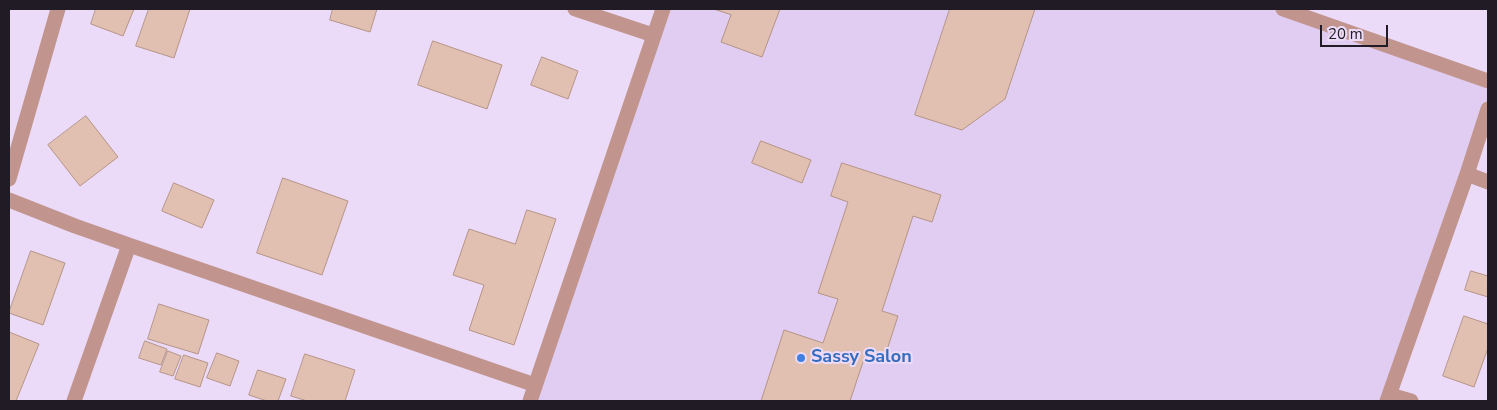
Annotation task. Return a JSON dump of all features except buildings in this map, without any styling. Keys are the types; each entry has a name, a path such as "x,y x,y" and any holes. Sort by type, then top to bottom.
{"street":[{"path":"9,178 58,9"},
{"path":"575,9 653,35"},
{"path":"530,401 663,9"},
{"path":"1283,9 1488,81"},
{"path":"1411,401 1388,398 1488,109"},
{"path":"1467,174 1488,182"},
{"path":"9,200 129,245 535,385"},
{"path":"74,401 129,245"}],"shaded area":[{"path":"663,9 1283,9 1488,81 1488,109 1387,401 530,401"}],"place":[{"name":"Sassy Salon","path":"801,358"}]}
